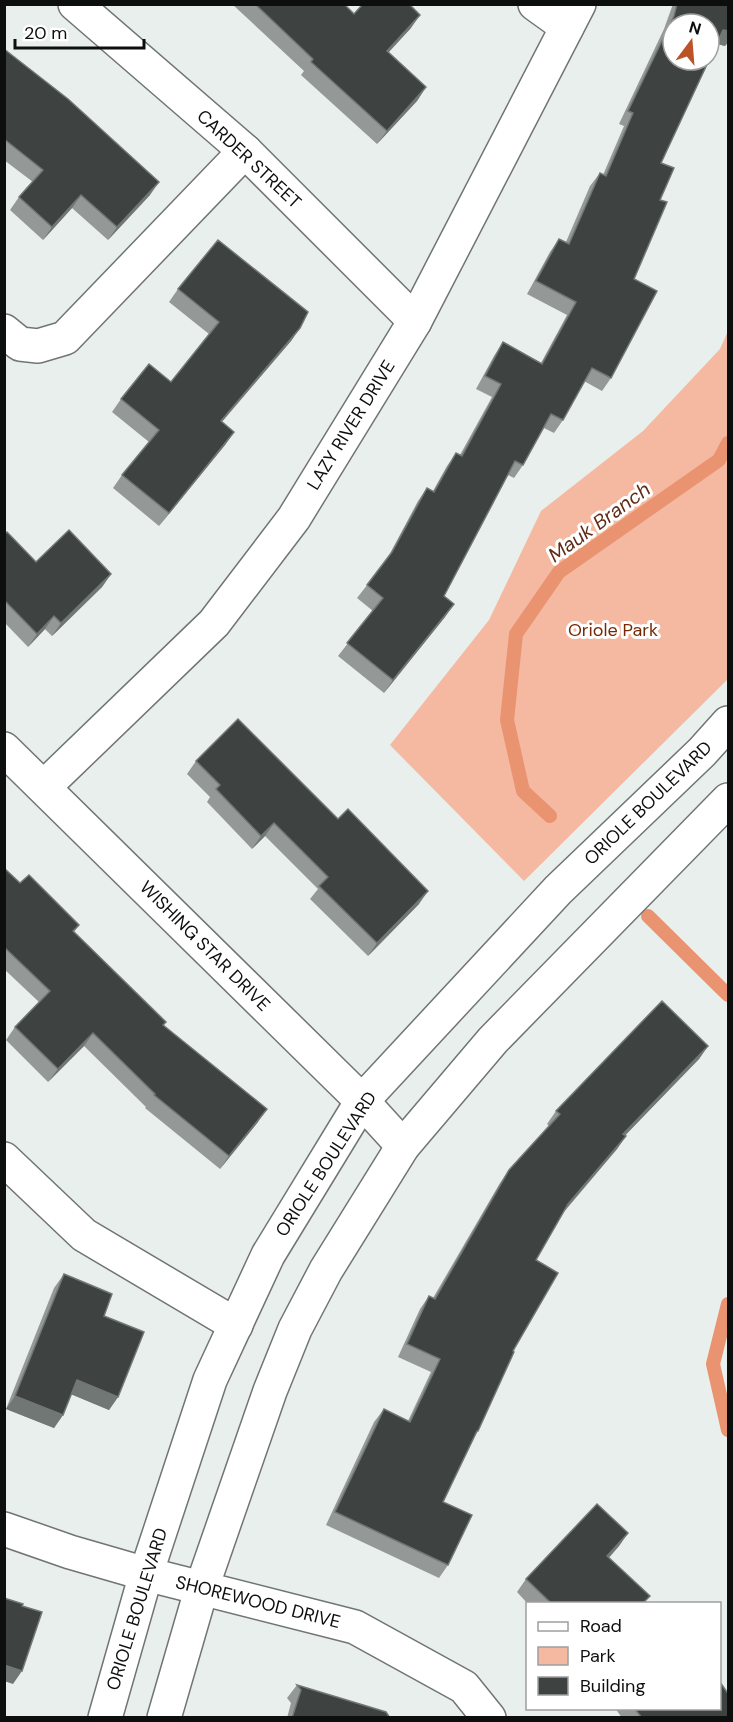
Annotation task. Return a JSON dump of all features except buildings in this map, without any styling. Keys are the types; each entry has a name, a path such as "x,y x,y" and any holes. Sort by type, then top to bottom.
{"street":[{"name":"CARDER STREET","path":"75,4 244,151 415,321"},
{"path":"535,4 573,16"},
{"name":"LAZY RIVER DRIVE","path":"44,787 214,623 294,518 415,321 573,16"},
{"path":"4,331 20,344 38,346 65,338 244,151"},
{"name":"ORIOLE BOULEVARD","path":"105,1718 146,1574 210,1380 268,1255 362,1101 558,890 702,752 729,723"},
{"name":"WISHING STAR DRIVE","path":"4,749 362,1101 404,1146"},
{"path":"164,1718 202,1587 270,1392 295,1329 326,1270 404,1146 494,1040 729,800"},
{"path":"4,1159 84,1235 236,1325"},
{"name":"SHOREWOOD DRIVE","path":"4,1529 70,1552 146,1574 355,1627 464,1688 489,1718"}],"green space":[{"name":"Oriole Park","path":"728,331 728,679 524,881 390,745 489,620 541,511 643,431 720,349"}],"waterway":[{"name":"Mauk Branch","path":"550,816 523,791 507,720 516,634 559,572 719,460 728,443"},
{"name":"Mauk Branch","path":"648,916 728,995"},
{"name":"Mauk Branch","path":"728,1304 713,1364 728,1430"}]}
